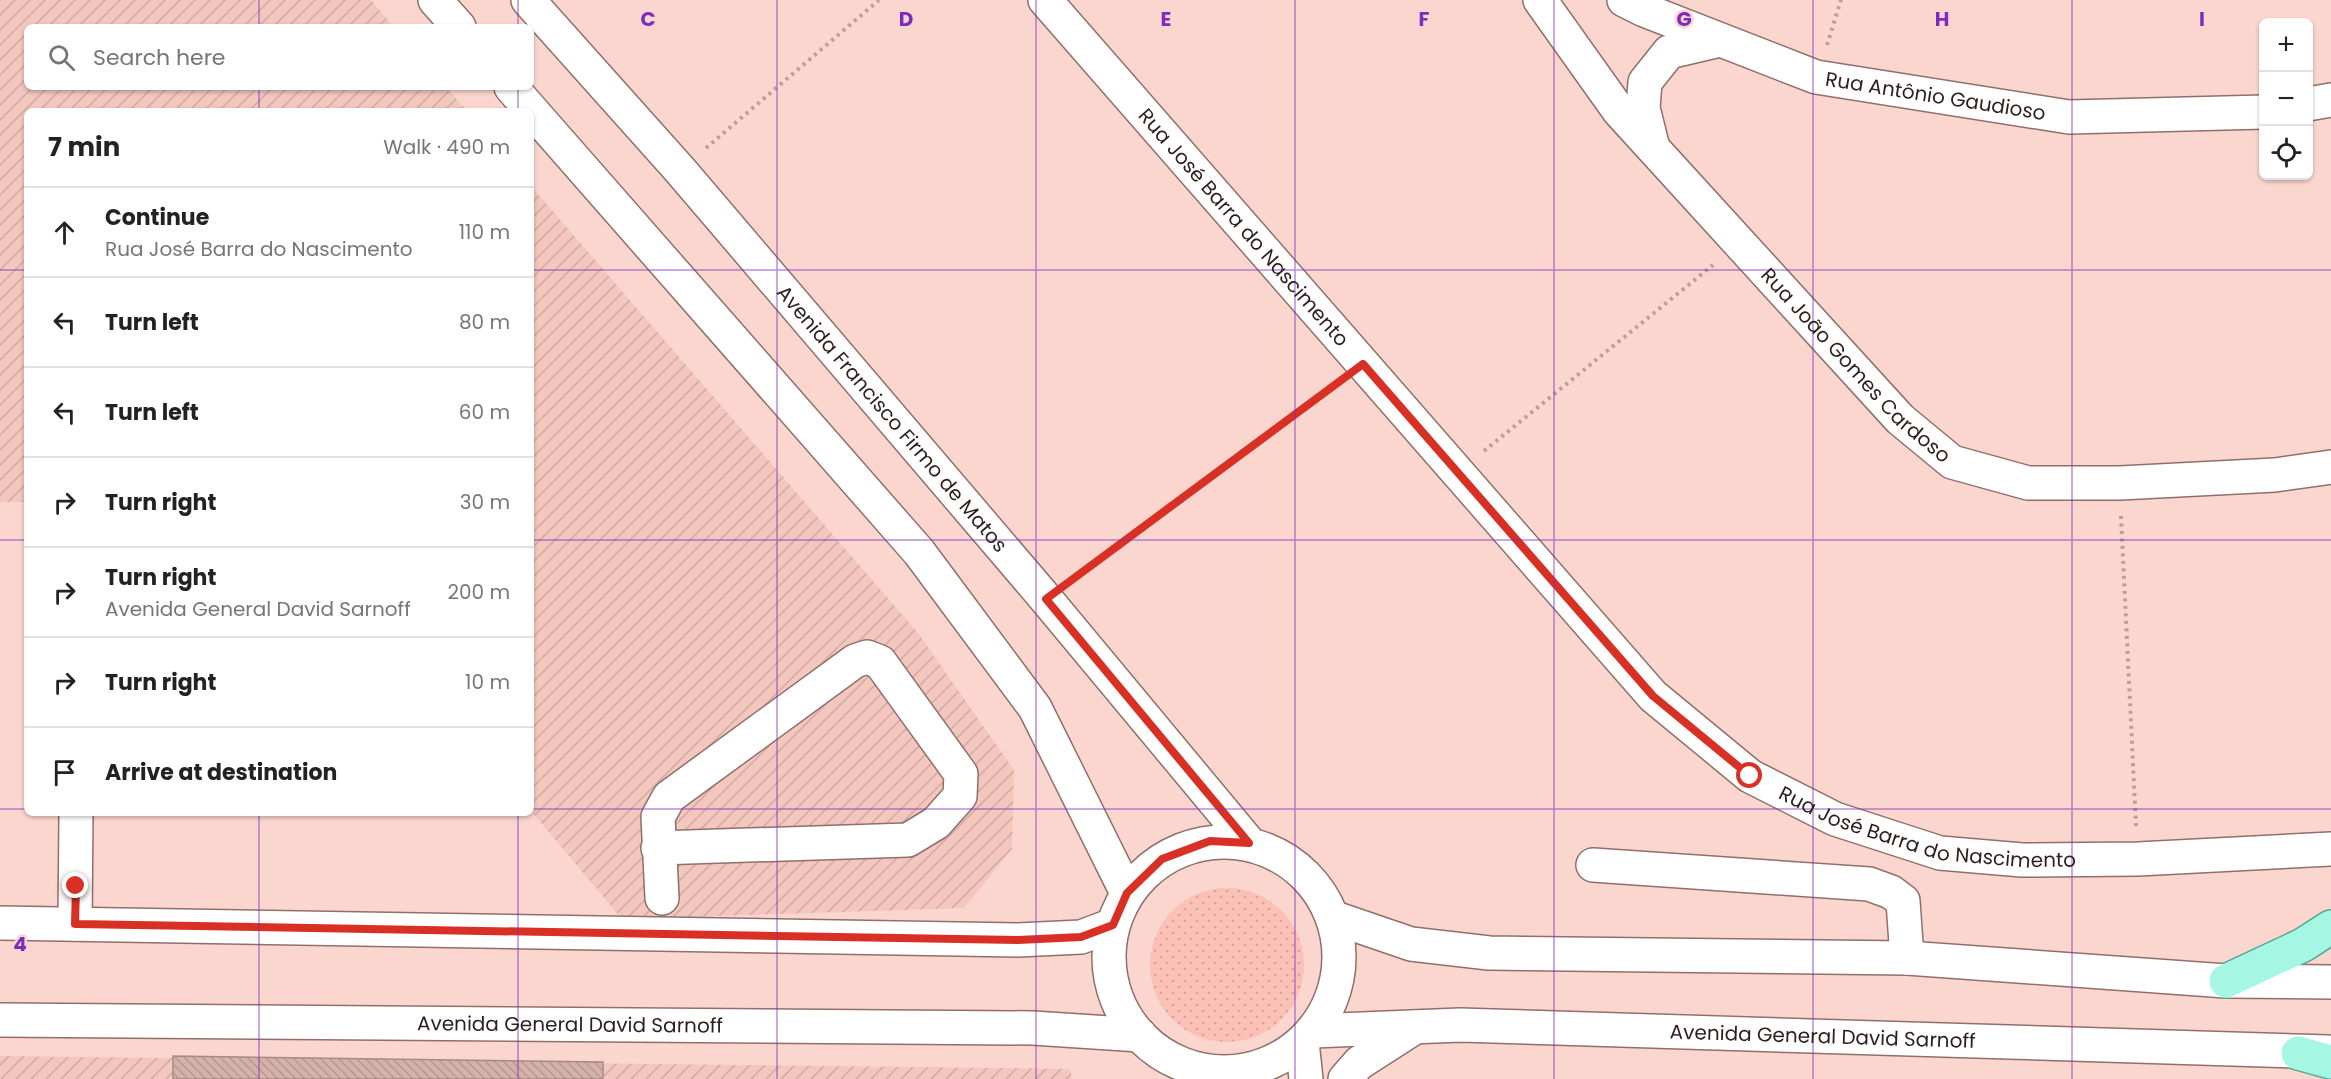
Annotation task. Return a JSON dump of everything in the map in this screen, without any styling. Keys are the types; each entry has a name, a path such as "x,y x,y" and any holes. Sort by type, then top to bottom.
{"main road":[{"path":"2226,981 2303,945 2331,927"},
{"path":"2298,1053 2331,1062"}],"street":[{"path":"435,0 456,24"},
{"name":"Avenida Francisco Firmo de Matos","path":"528,0 680,170 1046,599 1249,843"},
{"name":"Rua José Barra do Nascimento","path":"1045,0 1653,696 1750,776 1835,819 1940,853 2022,860 2138,859 2331,849"},
{"name":"Rua João Gomes Cardoso","path":"1540,0 1619,111 1899,420 1952,462 2028,483 2120,483 2275,475 2331,467"},
{"name":"Rua Antônio Gaudioso","path":"1624,0 1816,77 2069,117 2259,112"},
{"path":"1653,149 1643,108 1645,82 1669,52 1720,39"},
{"path":"514,90 529,108"},
{"path":"2313,103 2331,100"},
{"path":"534,113 919,552 1035,708 1127,893"},
{"path":"658,848 908,840 936,823 960,796 961,774 880,662 867,657 855,661 669,797 658,817 658,848 662,898"},
{"path":"75,924 76,816"},
{"path":"1210,841 1249,843 1284,858 1299,871 1313,884 1332,917 1339,946 1338,976 1329,1005 1308,1036 1270,1062 1252,1069 1223,1072 1175,1068 1140,1035 1118,1002 1109,964 1113,925 1127,893 1162,859 1210,841"},
{"path":"1593,865 1869,884 1891,892 1903,901 1907,958"},
{"path":"1332,917 1411,944 1489,953 1907,958 2226,981 2331,982"},
{"path":"0,922 1018,940 1081,937 1113,925"},
{"name":"Avenida General David Sarnoff","path":"0,1020 1034,1028 1140,1035"},
{"name":"Avenida General David Sarnoff","path":"1308,1036 1414,1027 1472,1025 2298,1053 2331,1052"},
{"path":"1345,1079 1359,1063 1414,1027"},
{"path":"1306,1079 1308,1036"}],"path":[{"path":"680,170 879,0"},
{"path":"1816,77 1841,0"},
{"path":"1458,473 1739,243"},
{"path":"1046,599 1363,364"},
{"path":"2120,483 2138,859"}],"shaded area":[{"path":"0,0 371,0 391,24 24,24 24,90 449,90 464,108 24,108 24,502 0,502"},
{"path":"534,189 918,633 1014,770 1012,849 964,908 622,919 534,815"},
{"path":"1227,888 1242,889 1257,894 1282,910 1298,935 1303,950 1303,980 1298,995 1282,1020 1257,1036 1242,1041 1227,1042 1212,1041 1197,1036 1172,1020 1156,995 1151,980 1150,965 1151,950 1156,935 1172,910 1197,894 1212,889"},
{"path":"0,1056 1070,1069 1072,1079 0,1079"}],"building":[{"path":"173,1056 603,1062 603,1079 173,1079"}],"route":[{"path":"76,886 75,924 1018,940 1081,937 1113,925 1127,893 1162,859 1210,841 1249,843 1046,599 1363,364 1653,696 1750,776"}]}
